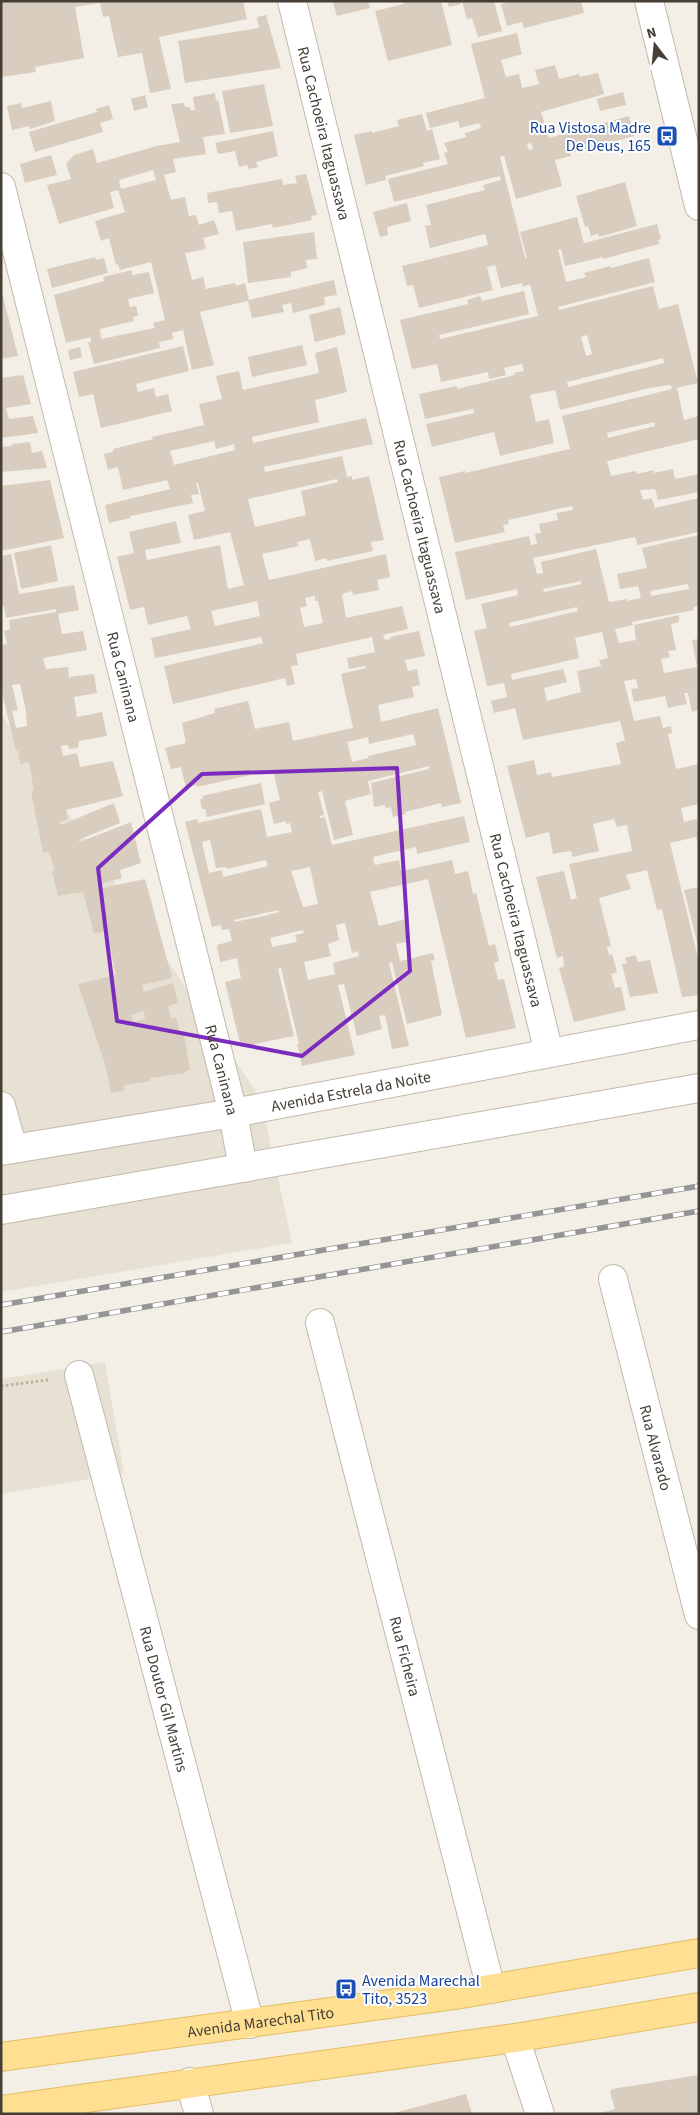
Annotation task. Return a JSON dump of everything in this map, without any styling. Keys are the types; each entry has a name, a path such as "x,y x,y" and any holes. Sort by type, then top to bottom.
{"main road":[{"name":"Avenida Marechal Tito","path":"1,2057 492,1989 699,1953"},
{"path":"1,2110 190,2082 516,2038 699,2007"}],"street":[{"name":"Rua Cachoeira Itaguassava","path":"292,1 549,1054"},
{"path":"649,1 699,206"},
{"name":"Rua Caninana","path":"1,187 233,1113 243,1168"},
{"name":"Avenida Estrela da Noite","path":"7,1150 233,1113 699,1025"},
{"path":"1,1210 699,1088"},
{"path":"1,1106 7,1150"},
{"name":"Rua Alvarado","path":"613,1279 699,1615"},
{"name":"Rua Ficheira","path":"320,1323 492,1989"},
{"name":"Rua Doutor Gil Martins","path":"79,1375 250,2024"},
{"path":"516,2038 540,2114"},
{"path":"190,2082 199,2114"}],"path":[{"path":"1,1386 79,1375"}],"highlighted area":[{"path":"397,768 410,971 302,1056 117,1021 98,868 202,774"}],"shaded area":[{"path":"1,714 261,1099 292,1243 1,1292"},
{"path":"105,1362 124,1473 1,1494 1,1379"}],"building":[{"path":"1,1 243,1 247,19 159,37 171,89 150,93 142,53 118,57 109,16 103,17 100,3 75,7 84,58 35,67 36,72 1,77"},
{"path":"338,1 368,1 370,8 337,16 333,3"},
{"path":"403,1 441,1 452,45 388,61 375,11 404,4"},
{"path":"447,1 460,1 461,4 449,7"},
{"path":"462,1 494,1 502,31 478,37 472,18 467,19"},
{"path":"513,1 581,1 584,13 524,28 522,22 507,26 501,4"},
{"path":"266,15 281,68 185,83 178,41 259,28 257,17"},
{"path":"517,33 522,54 501,60 506,77 519,74 522,88 539,84 535,70 555,65 559,79 579,74 580,77 598,73 604,94 541,112 549,138 629,116 634,136 570,153 571,156 555,160 562,186 516,199 504,156 500,157 525,258 527,258 520,232 577,217 584,243 657,224 661,239 658,240 659,244 603,259 603,257 565,266 561,249 558,249 566,282 586,277 584,273 649,258 655,282 558,307 559,310 653,286 659,309 678,304 698,383 677,388 684,420 699,416 699,439 607,461 611,476 636,471 637,474 654,470 654,473 673,469 675,479 699,474 699,492 658,500 655,489 640,490 643,500 652,498 655,508 699,498 699,532 638,545 635,537 533,558 537,574 543,573 541,562 596,549 609,602 627,599 627,601 641,598 638,586 620,589 617,574 647,568 642,548 699,535 699,606 694,607 694,610 632,622 633,625 615,629 619,643 636,640 634,625 679,615 679,622 671,624 676,650 668,651 670,657 661,659 664,673 697,667 692,640 699,639 699,710 692,712 688,693 684,693 687,704 668,708 665,696 634,702 631,689 638,688 636,679 624,681 634,721 660,716 663,728 671,726 672,733 668,734 676,769 699,764 699,804 681,808 684,822 697,819 699,846 696,837 670,843 699,962 699,995 682,997 662,909 657,910 647,870 626,875 631,889 599,898 611,946 607,947 609,955 612,954 617,972 611,974 615,988 621,987 626,1010 574,1022 559,968 564,967 563,956 557,958 536,877 564,871 571,900 577,898 569,864 632,851 627,825 617,827 614,819 593,824 599,851 572,857 571,851 553,854 549,832 526,838 507,766 534,760 537,775 551,772 552,777 621,764 616,743 625,740 620,721 523,740 515,708 494,713 491,701 507,697 504,683 487,686 474,631 487,628 481,604 518,595 517,589 466,600 455,552 529,536 531,545 537,544 535,534 541,533 539,524 558,520 556,513 573,510 572,506 508,520 509,524 503,525 505,532 455,543 439,477 465,471 465,473 570,449 562,416 672,389 671,385 650,388 560,410 555,390 530,395 536,422 549,419 554,443 500,456 494,432 432,447 426,424 474,413 473,409 425,419 419,394 457,386 457,389 515,375 514,373 524,371 522,364 504,368 506,375 489,379 488,372 441,382 437,364 412,369 400,320 468,304 467,300 480,296 482,301 524,291 529,314 439,335 440,339 538,316 530,284 523,287 522,283 501,288 495,265 487,267 493,290 419,308 413,285 407,286 402,266 488,245 485,234 430,248 425,226 431,225 426,205 485,190 483,185 501,180 500,176 394,202 388,179 448,164 444,153 448,152 444,143 466,137 465,133 481,128 479,123 460,128 458,121 430,128 426,113 485,98 471,44","holes":["531,143 533,149 529,150 527,144","587,335 592,354 586,356 581,337","663,358 664,363 568,387 567,382","654,422 655,426 608,438 607,433","581,581 581,584 544,592 543,589","688,584 689,589 651,596 650,591","577,607 578,611 510,627 509,623","602,632 608,658 599,660 601,666 577,671 581,692 547,701 544,688 567,682 563,669 512,680 511,674 579,658 575,638"]},
{"path":"264,84 273,126 230,133 222,91"},
{"path":"623,92 626,105 600,111 597,99"},
{"path":"215,93 225,134 203,137 206,154 173,159 176,172 164,175 171,200 185,197 189,216 196,215 199,225 214,220 219,234 203,238 206,249 185,253 192,280 203,277 206,289 235,283 236,286 245,283 249,300 334,280 337,295 324,297 325,305 293,313 291,303 282,305 284,312 252,318 248,301 200,312 214,365 192,370 183,330 172,333 173,339 159,342 160,348 94,364 88,342 91,342 91,337 66,343 54,295 104,281 103,277 132,270 132,275 149,272 154,293 128,299 130,307 136,306 138,316 133,317 134,321 100,329 101,339 155,328 153,323 165,320 151,262 120,270 118,264 116,265 109,238 101,241 95,221 125,212 118,190 110,192 114,208 59,224 47,185 71,179 66,164 74,155 93,149 97,163 157,146 180,142 171,104 184,103 185,107 195,110 193,97","holes":["153,170 156,180 121,189 119,180"]},
{"path":"145,95 148,107 134,111 131,99"},
{"path":"51,101 55,121 30,129 29,126 12,130 7,106 21,103 22,108"},
{"path":"109,105 113,119 100,123 103,132 35,152 29,132 97,112 96,109"},
{"path":"422,114 427,131 432,129 440,159 423,163 424,166 385,176 386,180 366,185 354,135 372,131 372,133 399,126 397,120"},
{"path":"273,131 278,156 256,162 258,167 249,169 247,165 239,167 235,151 218,154 215,143"},
{"path":"51,155 57,175 25,183 20,164"},
{"path":"306,174 317,215 311,216 312,220 273,228 272,224 236,231 232,211 219,213 217,202 208,203 207,193 282,179 283,185 297,183 295,176"},
{"path":"625,182 637,226 599,237 598,234 591,236 588,226 585,227 576,196"},
{"path":"407,203 411,221 387,227 388,235 380,237 373,212"},
{"path":"314,232 317,259 306,260 307,268 291,272 291,277 248,283 243,242"},
{"path":"95,257 96,260 104,258 108,273 52,288 47,269"},
{"path":"1,289 18,356 1,359"},
{"path":"340,307 346,334 315,342 309,315"},
{"path":"302,345 307,365 252,377 248,357"},
{"path":"183,346 189,371 136,384 138,392 154,388 156,397 168,394 172,411 101,428 93,394 79,397 73,372"},
{"path":"80,347 82,357 70,360 68,350"},
{"path":"337,347 347,392 315,400 319,422 252,437 253,443 366,418 373,444 264,467 265,472 342,456 347,477 352,476 352,480 369,476 384,540 371,542 373,551 327,561 326,558 315,561 310,539 297,542 299,546 262,554 269,580 386,554 390,577 377,580 379,590 353,595 352,591 342,594 346,618 402,606 408,629 383,635 385,640 391,639 390,637 419,631 425,656 405,660 408,671 417,669 420,685 412,687 414,697 378,705 381,722 438,708 461,803 442,807 441,803 393,817 391,807 386,808 385,805 374,807 371,783 429,769 429,766 368,781 371,794 345,801 353,835 334,840 322,791 318,792 324,815 320,816 320,818 325,817 332,845 464,816 470,842 417,854 416,847 373,857 374,863 375,865 399,860 401,871 452,860 455,874 468,871 473,894 476,893 489,946 495,944 499,961 494,963 498,980 504,979 516,1028 466,1038 428,879 370,892 379,926 406,919 410,941 396,944 400,961 433,953 435,960 431,961 442,1015 407,1024 392,962 389,963 409,1046 392,1049 385,1015 379,1016 382,1029 357,1036 344,984 338,985 355,1055 302,1066 297,1044 299,1044 281,968 278,969 294,1036 241,1047 225,982 241,978 237,958 220,962 217,945 232,941 229,929 222,930 221,925 212,927 185,822 197,819 198,823 261,809 267,837 292,832 290,823 286,824 286,821 274,824 269,803 280,800 273,770 186,788 181,767 171,769 165,748 186,743 182,723 215,713 214,709 248,701 255,729 289,722 293,741 353,728 341,674 366,668 365,666 349,669 347,658 375,652 372,637 296,654 298,665 291,666 295,684 287,686 285,678 173,704 164,666 263,643 261,637 155,658 151,638 191,629 187,616 148,625 144,607 130,610 117,557 134,553 129,532 176,521 181,543 145,550 147,560 220,545 228,589 244,585 230,532 194,540 188,515 205,511 198,483 196,483 199,494 191,495 193,503 130,516 130,518 109,523 105,505 170,489 167,480 123,490 118,467 108,470 104,454 113,452 113,449 153,439 152,437 204,425 199,404 222,399 216,376 239,371 243,390 319,373 315,353","holes":["214,441 216,449 234,444 235,450 174,465 170,451","337,479 338,482 301,491 306,515 255,527 248,499","315,596 323,623 304,627 300,608 307,606 305,598","257,601 260,616 215,626 211,611","413,734 416,745 368,756 369,758 352,762 347,742 368,737 369,744","210,840 216,868 227,867 227,869 266,860 268,866 223,877 222,870 209,873 202,842","310,867 318,904 303,907 291,871","278,910 279,912 234,922 234,920","345,923 352,953 358,951 359,956 333,963 335,974 308,980 304,962 331,956 328,944 339,940 336,925","303,930 304,933 295,935 297,942 272,947 270,938"]},
{"path":"23,375 31,404 6,408 9,419 33,416 38,433 1,438 1,378"},
{"path":"30,442 32,453 42,451 47,468 1,472 1,447"},
{"path":"50,480 64,538 1,551 1,486"},
{"path":"51,545 58,581 21,589 14,553"},
{"path":"11,554 19,594 74,585 79,610 58,614 62,634 83,631 87,650 43,658 46,669 68,667 69,677 94,674 97,693 74,697 77,717 102,712 107,736 79,741 78,748 69,749 68,745 61,746 63,756 77,753 80,767 113,761 123,796 66,810 68,819 60,822 61,825 114,803 120,823 78,840 80,842 131,822 141,863 120,870 122,878 101,884 102,888 145,879 172,978 142,985 144,992 173,983 178,1003 168,1006 171,1019 176,1017 180,1033 184,1033 190,1070 185,1071 185,1073 150,1078 151,1081 124,1085 124,1091 111,1093 105,1064 78,984 116,975 107,931 94,934 83,892 58,896 52,871 55,871 49,852 43,853 31,791 34,791 29,762 20,764 1,689 1,645 7,644 4,631 10,629 9,620 56,612 56,609 6,618 4,606 1,607 1,556","holes":["20,684 27,726 16,728 12,711 18,710 12,685","144,1011 145,1019 133,1022 131,1015"]},
{"path":"261,783 265,804 207,817 205,809 202,809 200,799 203,799 202,796"},
{"path":"699,887 699,946 698,946 684,890"},
{"path":"635,955 638,962 650,960 658,993 630,997 622,964 627,963 625,958"},
{"path":"699,2075 699,2114 597,2114 615,2109 610,2092 612,2089"},
{"path":"466,2094 472,2114 394,2114 394,2113"}],"railway":[{"path":"1,1305 699,1186"},
{"path":"1,1332 699,1211"}],"place":[{"name":"Rua Vistosa Madre De Deus, 165","path":"667,136"},
{"name":"Avenida Marechal Tito, 3523","path":"346,1989"}]}
